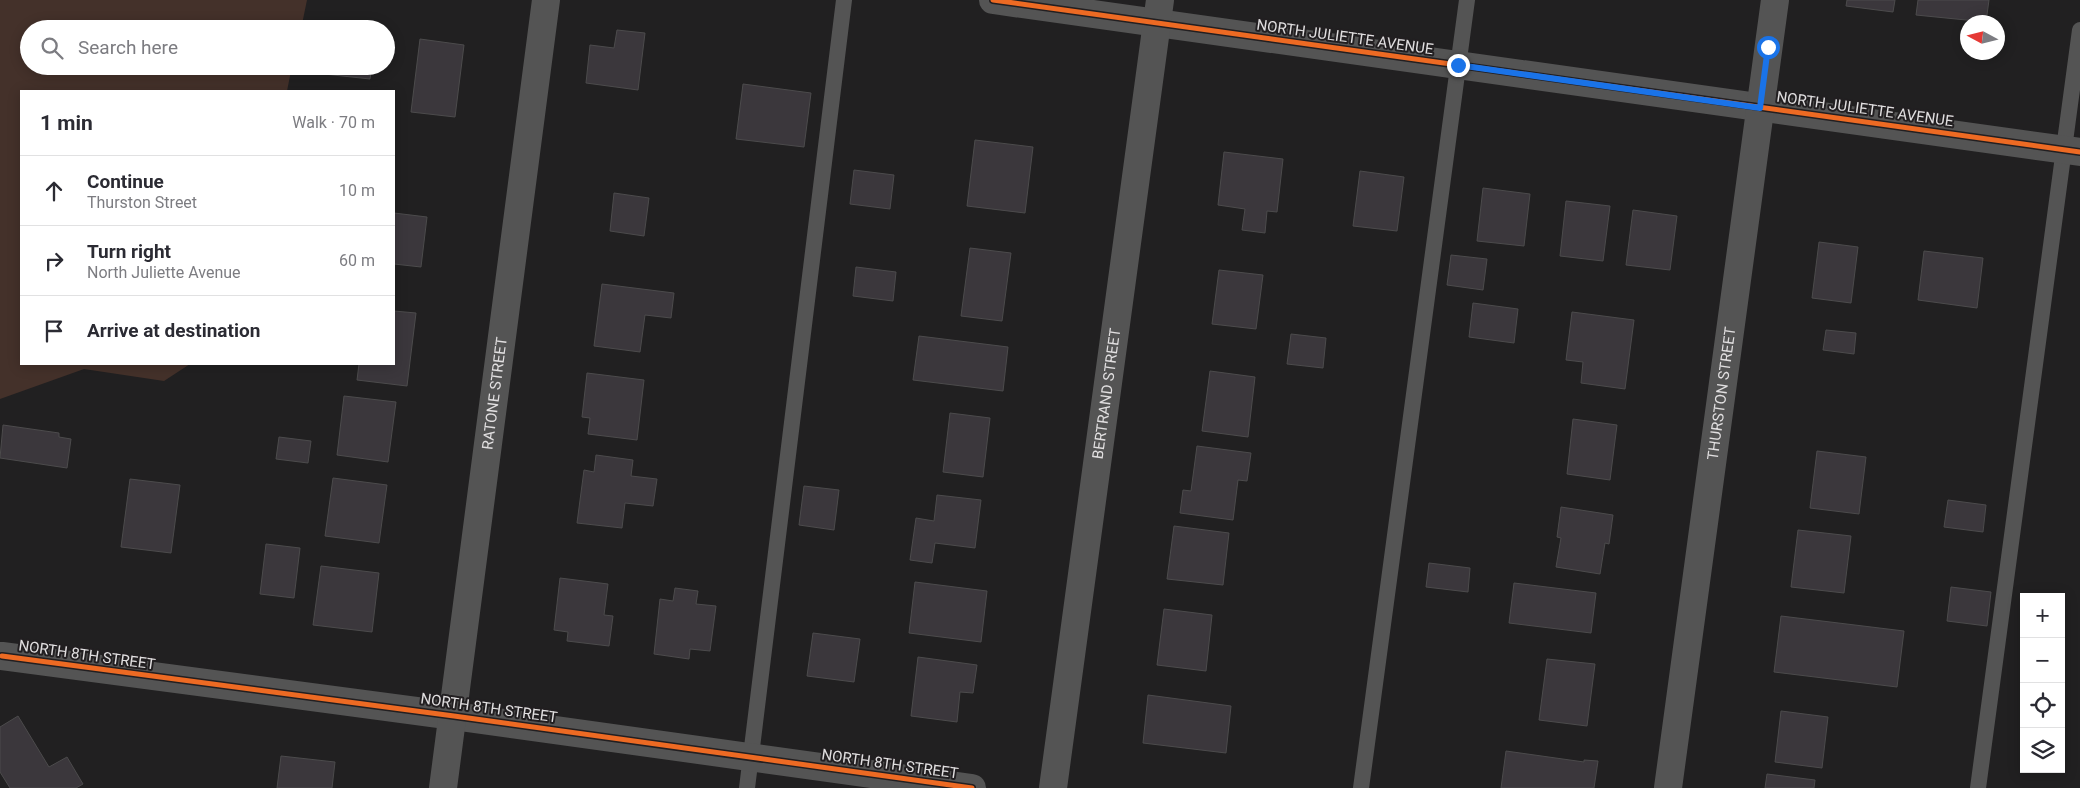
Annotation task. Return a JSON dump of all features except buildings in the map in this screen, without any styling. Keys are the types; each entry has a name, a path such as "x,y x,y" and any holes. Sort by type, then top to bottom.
{"street":[{"name":"RATONE STREET","path":"443,788 454,716 546,0"},
{"name":"NORTH JULIETTE AVENUE","path":"993,0 1158,11 1458,65 2072,151"},
{"name":"THURSTON STREET","path":"1668,788 1775,0"},
{"name":"BERTRAND STREET","path":"1053,788 1158,11"},
{"name":"NORTH 8TH STREET","path":"2,656 972,788"}],"lane":[{"path":"747,788 844,0"},
{"path":"1361,788 1467,0"},
{"path":"1978,788 2072,151 2080,30"}],"shaded area":[{"path":"0,0 307,0 303,20 20,20 20,75 290,75 287,90 20,90 20,365 188,365 164,381 84,369 0,399"}],"cycle path":[{"path":"993,0 2080,152"},
{"path":"2,656 972,788"}],"route":[{"path":"1458,65 1760,108 1768,47"}]}
